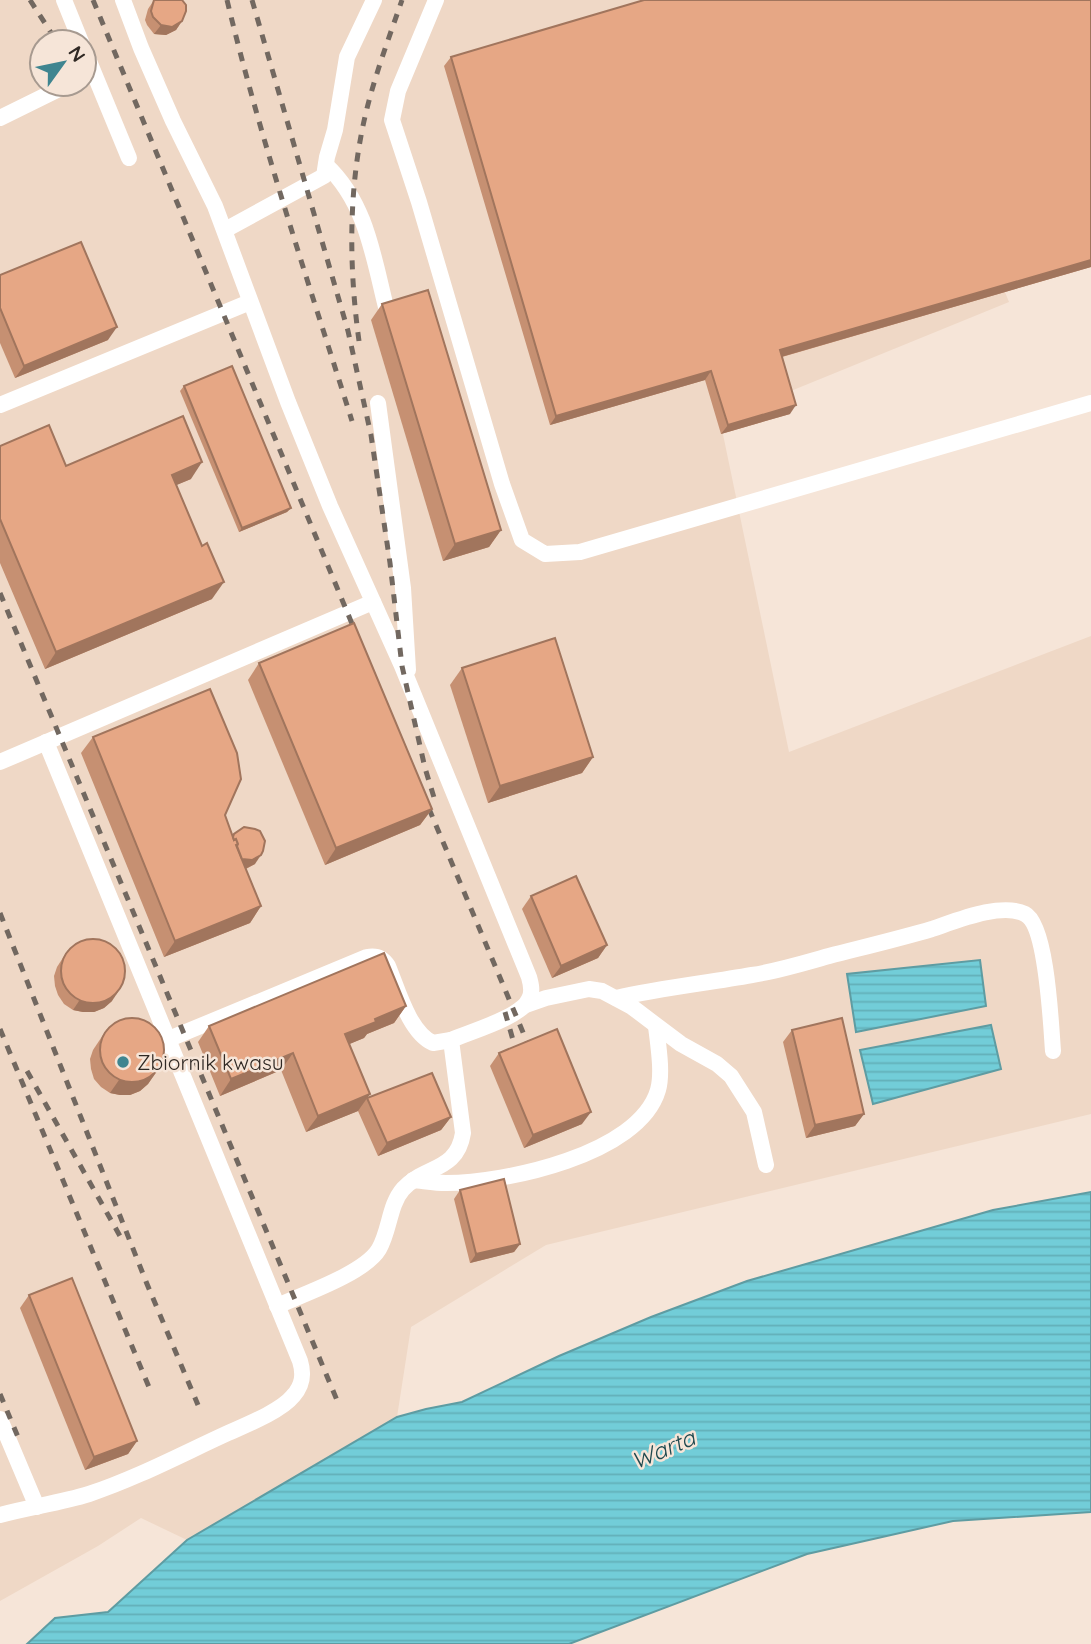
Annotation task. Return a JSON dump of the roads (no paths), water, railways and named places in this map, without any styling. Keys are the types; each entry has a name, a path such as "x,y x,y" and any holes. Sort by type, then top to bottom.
{"lane":[{"path":"64,0 75,28"},
{"path":"123,0 159,90 225,230 250,302 330,506 409,683 529,977 531,993 526,1005"},
{"path":"225,230 324,176 335,131 347,57 374,0"},
{"path":"436,0 398,91 392,120 419,202 502,484 522,540 545,554 580,552 1091,403"},
{"path":"98,94 129,158"},
{"path":"0,118 41,98"},
{"path":"326,165 340,178 354,200 368,233 388,315"},
{"path":"0,405 250,302"},
{"path":"378,403 403,588 409,683"},
{"path":"0,762 373,602"},
{"path":"0,1515 67,1500 114,1484 236,1430 293,1398 299,1389 303,1373 46,742"},
{"path":"616,998 787,968 967,918 995,911 1012,911 1027,915 1036,928 1047,983 1053,1051"},
{"path":"169,1039 374,956 385,961 411,1022 421,1036 432,1043 451,1040 515,1014 526,1005 589,989 602,991 632,1007 681,1044 717,1064 731,1076 754,1112 766,1165"},
{"path":"413,1180 447,1183 521,1174 571,1160 618,1138 641,1119 658,1091 660,1076 656,1026"},
{"path":"277,1306 361,1268 370,1261 379,1251 396,1199 404,1188 413,1180 452,1159 458,1152 463,1133 451,1040"},
{"path":"0,1419 37,1507"}],"water":[{"path":"980,960 986,1006 856,1032 847,974"},
{"path":"991,1025 1001,1069 873,1104 860,1050"},
{"name":"Warta","path":"1091,1192 1091,1512 953,1521 807,1554 569,1644 27,1644 55,1618 108,1612 187,1540 397,1417 462,1402 559,1356 651,1317 747,1281 993,1210"}],"railway":[{"path":"30,0 48,28"},
{"path":"93,0 360,643"},
{"path":"227,0 270,159 352,421"},
{"path":"252,0 348,331 371,435 402,666 436,804"},
{"path":"359,341 352,249 357,157 370,97 402,0"},
{"path":"0,593 339,1405"},
{"path":"422,792 530,1049"},
{"path":"0,913 147,1284 198,1405"},
{"path":"505,1012 517,1054"},
{"path":"0,1029 151,1392"},
{"path":"27,1071 120,1236"},
{"path":"0,1394 18,1437"}],"place":[{"name":"Zbiornik kwasu","path":"123,1062"}]}
